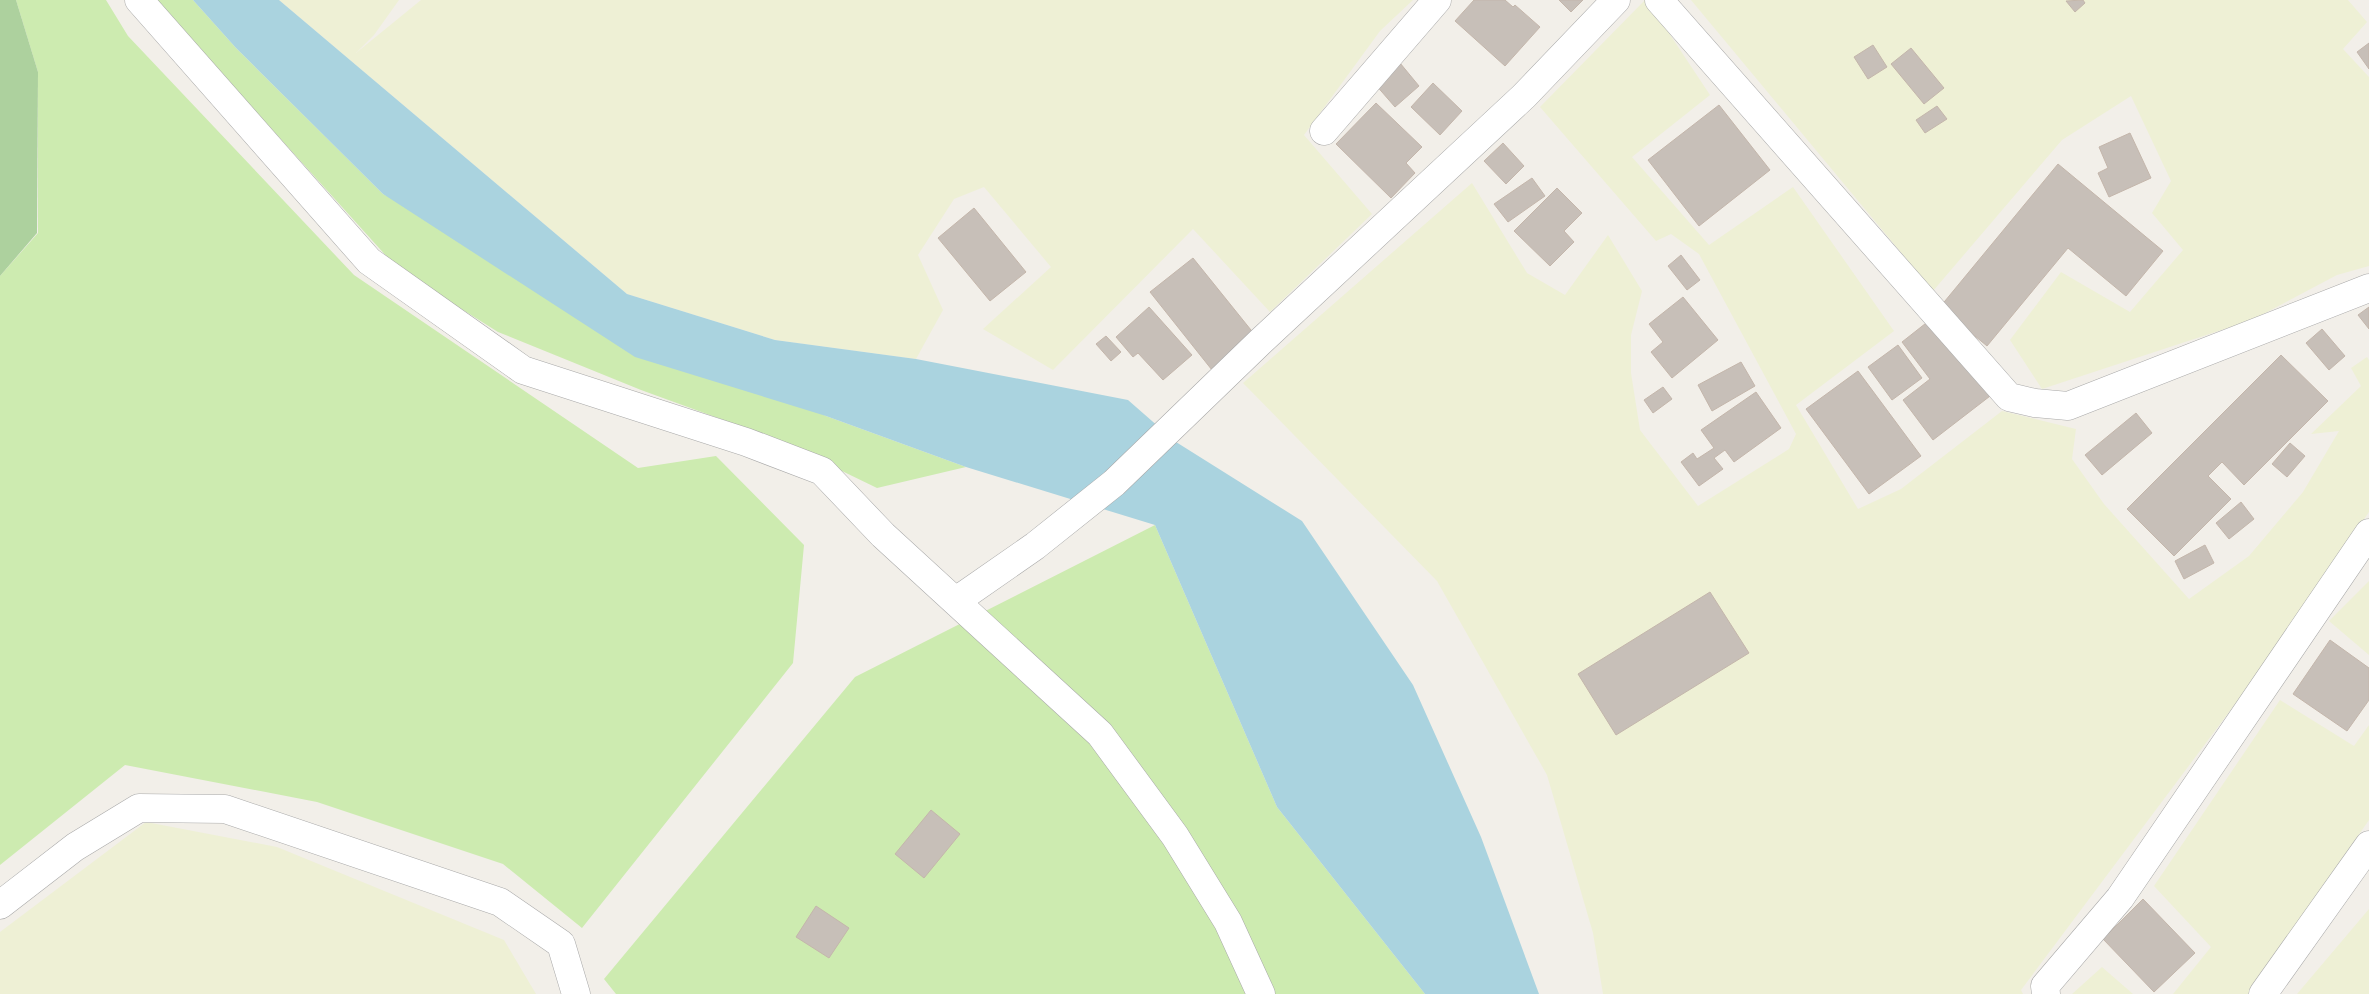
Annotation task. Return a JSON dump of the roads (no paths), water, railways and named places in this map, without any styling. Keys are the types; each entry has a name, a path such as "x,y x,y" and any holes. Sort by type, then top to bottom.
{"street":[{"path":"139,0 369,261 523,370 746,442 822,471 883,535 1100,734 1175,836 1228,922 1261,994"},
{"path":"1324,131 1437,0"},
{"path":"956,601 1035,546 1114,483 1260,342 1524,96 1616,0"},
{"path":"1659,0 2009,397 2035,403 2068,406 2369,288"},
{"path":"2046,994 2045,986 2120,898 2369,534"},
{"path":"0,905 75,847 140,808 225,809 500,902 561,944 576,994"},
{"path":"2263,994 2369,845"}],"water":[{"path":"193,0 279,0 627,294 775,340 916,359 1128,400 1176,442 1302,521 1413,685 1481,837 1539,994 1425,994 1277,807 1155,525 966,467 826,416 635,357 383,194 236,48"}]}
